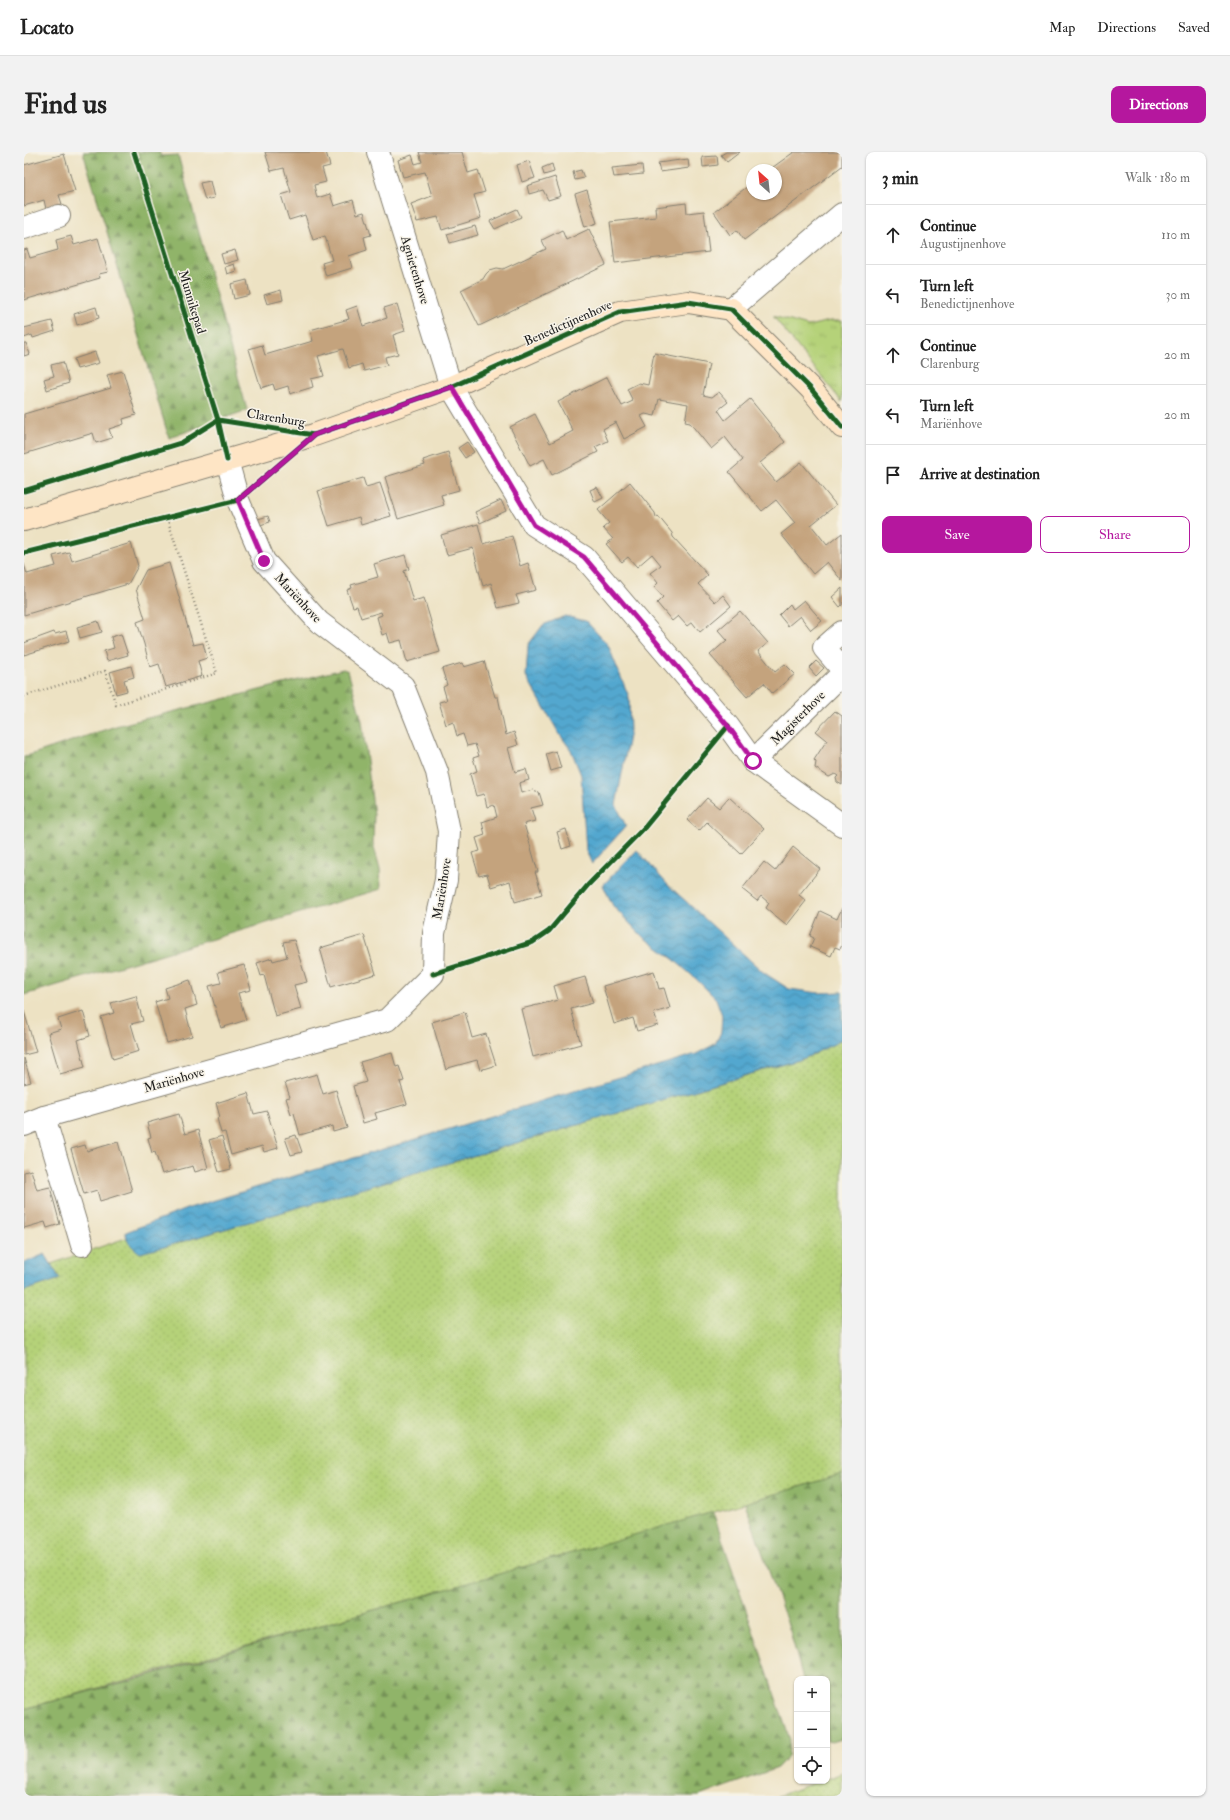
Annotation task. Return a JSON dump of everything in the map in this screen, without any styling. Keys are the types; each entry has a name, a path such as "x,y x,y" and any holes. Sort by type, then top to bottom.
{"street":[{"name":"Agnietenhove","path":"378,152 452,387 534,525 584,557 728,726 753,761 842,825"},
{"path":"842,214 731,309 811,389 842,427"},
{"path":"24,228 59,216"},
{"name":"Benedictijnenhove","path":"227,460 314,435 452,387 620,312 688,302 731,309"},
{"path":"24,520 227,460"},
{"name":"Mariënhove","path":"24,1125 44,1117 387,1020 433,974 434,933 446,880 449,831 437,772 403,686 318,622 264,561 238,500 227,460"},
{"path":"842,632 824,648 842,669"},
{"name":"Magisterhove","path":"753,761 842,674"},
{"path":"44,1117 82,1245"}],"path":[{"path":"160,520 174,516"},
{"path":"24,696 105,671 116,705 217,673 167,518"}],"green space":[{"path":"83,152 159,152 161,156 178,155 247,410 169,438"},
{"path":"773,316 808,326 830,321 842,321 842,402"},
{"path":"343,669 348,671 362,721 374,815 373,843 380,869 381,889 24,995 24,757 116,726"},
{"path":"842,1040 842,1474 617,1541 24,1709 24,1291 60,1279 51,1264 126,1238 131,1245 164,1247 805,1058"},
{"path":"842,1474 842,1739 830,1742 830,1676 802,1676 790,1631 745,1503"},
{"path":"713,1512 790,1740 788,1756 777,1768 699,1796 24,1796 24,1709 139,1678"},
{"path":"842,1773 842,1796 778,1796 812,1784 830,1784 830,1778"}],"water":[{"path":"565,616 586,621 608,645 629,697 630,731 616,805 626,826 592,864 586,851 581,775 571,750 560,735 526,676 528,645 543,625"},
{"path":"637,850 667,884 763,972 789,989 819,993 842,992 842,1040 805,1058 164,1247 140,1253 130,1244 127,1239 126,1232 189,1208 696,1054 715,1044 721,1032 722,1015 716,999 673,959 643,937 613,906 603,885"},
{"path":"45,1254 60,1279 24,1291 24,1263"}],"building":[{"path":"265,152 326,152 330,166 322,168 326,182 314,185 317,198 330,194 334,206 353,200 357,214 364,212 371,235 364,237 367,250 349,256 352,268 326,276 322,263 332,260 325,236 313,240 305,215 289,220 281,195 291,192 284,168 271,171"},
{"path":"419,152 462,152 468,173 478,170 485,192 474,195 481,218 442,230 438,217 417,222 411,204 432,196 425,172 403,177 398,160 412,155 415,164 422,162"},
{"path":"726,152 740,152 727,162 721,155"},
{"path":"794,152 842,152 842,166 744,240 737,230 730,235 714,212 746,188 746,200 782,200 782,164 777,164"},
{"path":"64,154 75,191 59,195 62,204 46,209 44,200 24,206 24,165"},
{"path":"717,156 718,165 703,167 702,157"},
{"path":"688,159 689,168 660,172 658,163"},
{"path":"529,161 535,178 522,182 517,165"},
{"path":"552,164 554,172 544,175 542,168"},
{"path":"642,165 643,174 614,177 612,168"},
{"path":"581,170 584,178 575,180 573,172"},
{"path":"555,177 561,196 548,200 543,190 529,194 527,186"},
{"path":"210,181 214,198 205,200 200,183"},
{"path":"587,190 597,223 585,227 575,194"},
{"path":"686,203 687,213 704,211 709,252 615,263 610,222 656,217 655,207"},
{"path":"517,209 521,217 495,229 490,221"},
{"path":"475,226 478,235 450,243 447,234"},
{"path":"589,229 606,265 479,326 461,290 483,279 490,270 497,268 503,269 546,249 542,240 562,230 566,240"},
{"path":"71,236 74,245 98,238 108,272 99,274 100,278 24,300 24,250 27,249 30,258 58,250 56,240"},
{"path":"235,250 238,260 224,264 221,254"},
{"path":"234,264 236,271 227,274 225,267"},
{"path":"247,280 250,295 234,299 231,284"},
{"path":"281,290 283,300 267,304 264,295"},
{"path":"397,304 405,331 393,335 398,354 385,357 387,365 364,371 362,364 349,368 343,349 318,356 324,376 311,379 313,387 290,394 288,386 275,390 273,384 261,388 249,349 262,345 265,355 313,341 310,330 349,319 346,310 357,306 363,326 387,318 384,308"},
{"path":"96,307 99,318 77,325 74,314"},
{"path":"52,321 55,331 33,338 32,335 24,338 24,328"},
{"path":"24,343 26,343 30,354 24,356"},
{"path":"95,352 99,363 77,369 74,359"},
{"path":"654,353 709,364 703,395 712,397 719,392 728,402 718,410 725,420 750,399 785,442 760,463 776,482 801,462 836,505 811,525 827,545 842,533 842,581 827,562 813,574 781,534 795,523 776,500 762,511 729,472 743,460 725,437 711,449 690,423 685,422 688,404 659,399 655,416 645,414 641,416 647,427 624,439 616,422 603,429 608,441 595,447 598,452 552,475 544,459 530,466 510,427 535,414 550,443 573,431 558,402 607,377 622,406 633,401 627,389 639,383 648,385"},
{"path":"63,362 69,383 47,390 44,379 54,376 51,365"},
{"path":"123,371 136,415 123,419 124,424 109,429 112,438 96,443 93,433 24,454 24,414 111,388 107,375"},
{"path":"467,442 474,452 465,458 458,448"},
{"path":"448,452 459,490 441,495 444,505 398,519 385,477 425,465 423,460"},
{"path":"363,478 366,487 380,483 391,516 361,525 359,517 329,526 318,491"},
{"path":"630,482 655,513 656,517 658,516 672,533 673,537 708,575 698,584 715,602 723,595 731,606 700,632 692,622 687,626 678,616 672,621 657,603 663,597 654,587 658,583 650,573 661,565 652,554 637,567 628,557 622,562 606,544 613,539 603,528 609,523 598,510"},
{"path":"597,487 603,498 595,502 590,490"},
{"path":"501,500 506,511 480,523 475,512"},
{"path":"268,516 270,522 260,525 258,519"},
{"path":"478,524 483,544 512,536 520,566 528,563 536,590 516,595 519,603 498,608 491,583 483,586 473,548 447,555 441,535"},
{"path":"131,543 138,566 128,584 24,615 24,564 27,574 56,566 53,556 69,552 72,561"},
{"path":"405,555 409,569 404,571 413,601 424,598 440,652 407,662 401,640 390,643 387,633 382,635 377,617 382,615 381,612 361,618 357,606 353,607 347,590 352,588 351,585 378,577 374,564"},
{"path":"169,563 193,645 203,643 207,658 198,661 202,676 166,687 159,664 150,667 137,622 145,619 136,589 146,570"},
{"path":"842,588 842,605 840,607 832,597"},
{"path":"804,600 822,621 811,630 800,616 788,626 779,615 790,604 793,609"},
{"path":"740,611 768,643 758,651 775,672 785,664 795,674 772,693 764,683 747,697 710,655 727,640 718,630"},
{"path":"98,621 102,632 80,638 77,627"},
{"path":"66,631 69,641 24,655 24,643 54,632 55,634"},
{"path":"121,634 128,655 107,661 104,651 114,648 111,637"},
{"path":"484,661 495,697 498,697 506,735 514,732 518,745 508,748 515,772 526,769 529,780 519,783 521,793 533,790 539,792 543,805 531,808 535,821 524,824 538,872 535,872 542,894 515,902 510,881 491,887 487,874 479,876 472,853 480,851 476,838 485,835 482,822 497,817 494,805 487,807 484,794 476,796 470,774 477,771 473,758 479,756 475,744 467,746 463,734 457,736 453,722 446,725 439,702 447,700 443,687 447,685 442,669 462,663 464,667"},
{"path":"816,661 824,668 816,676 809,668"},
{"path":"131,666 134,677 124,680 127,691 116,694 110,672"},
{"path":"835,711 842,716 842,785 837,782 836,778 838,776 835,774 829,777 815,768 816,762 814,760 827,740 816,731"},
{"path":"556,751 561,768 551,771 546,754"},
{"path":"729,797 764,829 741,854 707,822 699,831 687,820 707,798 719,808"},
{"path":"566,829 571,846 562,849 557,832"},
{"path":"793,847 820,869 799,895 806,901 787,925 766,908 769,903 761,896 757,901 742,889 764,862 775,871"},
{"path":"842,908 842,945 840,949 835,947 831,956 810,947 814,938 810,936 820,911 837,919"},
{"path":"364,935 376,974 331,987 320,948"},
{"path":"294,940 307,982 294,985 301,1009 275,1016 264,975 261,976 257,963 272,958 273,961 287,957 283,942"},
{"path":"244,965 251,990 238,993 246,1020 221,1028 209,986 221,983 218,972"},
{"path":"654,971 659,989 664,988 670,1008 654,1013 658,1025 637,1031 633,1018 614,1024 603,986"},
{"path":"585,977 593,1003 571,1009 581,1044 533,1057 521,1009 558,1000 554,986"},
{"path":"190,980 197,1005 185,1009 192,1036 167,1043 155,1002 168,998 165,988"},
{"path":"136,996 143,1021 131,1024 139,1051 113,1059 101,1017 114,1013 111,1003"},
{"path":"24,1011 36,1052 24,1055"},
{"path":"83,1011 90,1036 78,1040 85,1067 60,1074 48,1033 61,1029 58,1019"},
{"path":"465,1012 472,1038 486,1034 496,1065 480,1070 477,1060 448,1068 446,1070 432,1022"},
{"path":"392,1053 396,1067 399,1066 404,1081 400,1082 407,1104 375,1113 377,1119 363,1123 353,1086 366,1082 360,1062"},
{"path":"24,1058 31,1082 24,1084"},
{"path":"317,1074 323,1094 336,1090 347,1128 333,1132 332,1126 300,1135 294,1113 291,1114 286,1098 290,1097 285,1083"},
{"path":"248,1093 254,1114 267,1111 278,1148 264,1152 262,1146 231,1155 225,1132 221,1133 217,1118 220,1117 216,1103"},
{"path":"179,1114 185,1134 198,1130 208,1168 195,1172 193,1166 162,1174 155,1152 152,1153 148,1138 151,1137 147,1123"},
{"path":"296,1135 302,1152 291,1155 285,1138"},
{"path":"222,1136 231,1169 219,1172 209,1140"},
{"path":"118,1142 132,1191 100,1201 97,1190 84,1194 71,1149 85,1145 87,1151"},
{"path":"31,1170 37,1190 50,1187 60,1224 47,1228 45,1222 24,1228 24,1172"}],"cycle path":[{"name":"Munnikepad","path":"134,152 218,420 227,460"},
{"path":"24,553 238,500 314,435 451,387 620,312 688,302 731,309 811,389 842,427"},
{"name":"Clarenburg","path":"24,491 181,443 218,420 314,435"},
{"path":"433,974 533,942 549,931 588,885 645,827 728,726"}],"route":[{"path":"264,561 238,500 314,435 452,387 534,525 584,557 728,726 753,761"}]}
